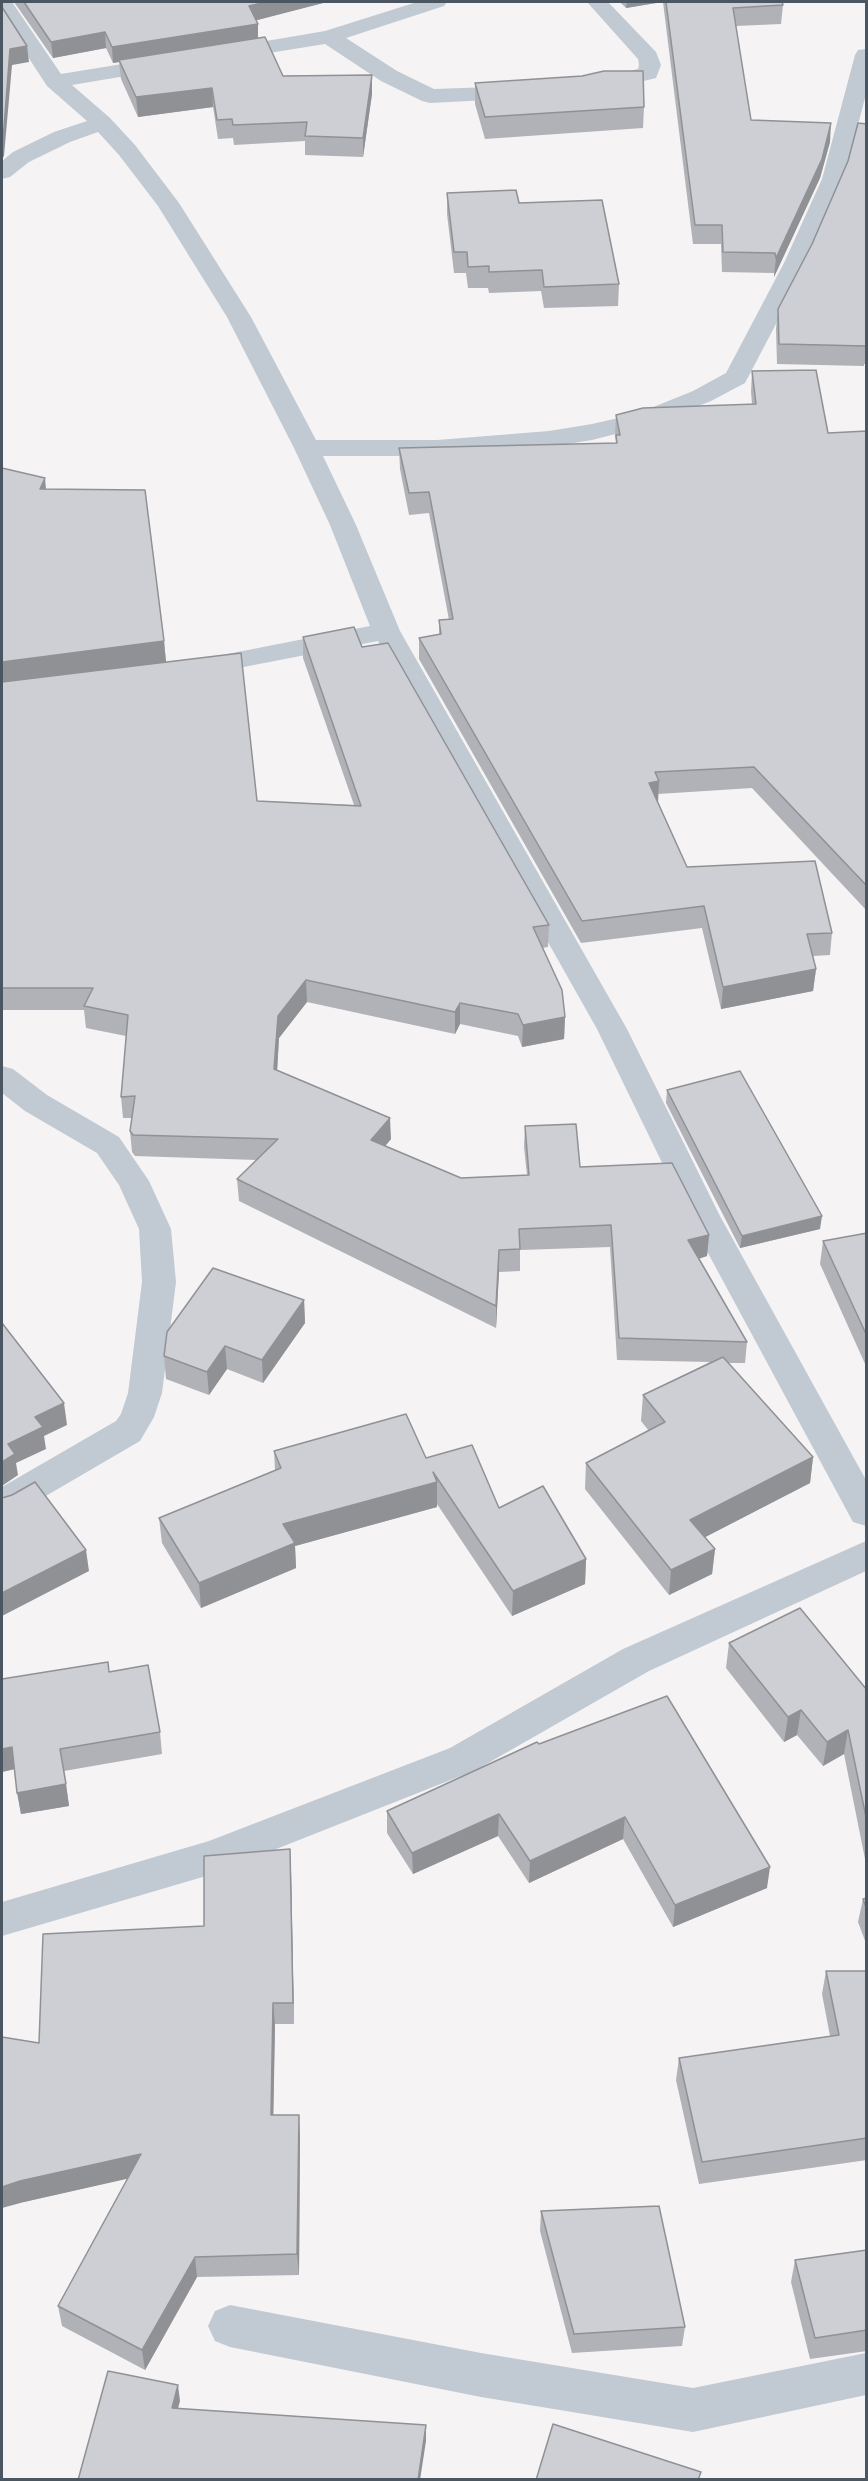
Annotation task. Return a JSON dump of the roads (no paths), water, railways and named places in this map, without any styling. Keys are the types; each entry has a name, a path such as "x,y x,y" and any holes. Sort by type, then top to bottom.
{"street":[{"path":"203,57 328,37 437,2"},
{"path":"581,88 648,73 650,65 648,57 597,2"},
{"path":"3,7 32,44 55,81 102,123 127,150 168,203 239,317 307,448 343,525 386,631 612,1029 704,1216 867,1512"},
{"path":"328,37 389,76 430,96 535,92"},
{"path":"307,448 437,448 549,439 582,434 645,419 702,396 736,378 796,263 833,179 867,55"},
{"path":"55,81 180,61"},
{"path":"2,171 21,157 62,137 102,123"},
{"path":"175,671 210,667 386,631"},
{"path":"2,1077 36,1103 108,1145 133,1181 155,1229 159,1281 145,1393 137,1417 128,1431 2,1504"},
{"path":"2,1919 213,1857 463,1758 636,1660 867,1555"},
{"path":"230,2325 481,2375 693,2410 867,2374"}]}
